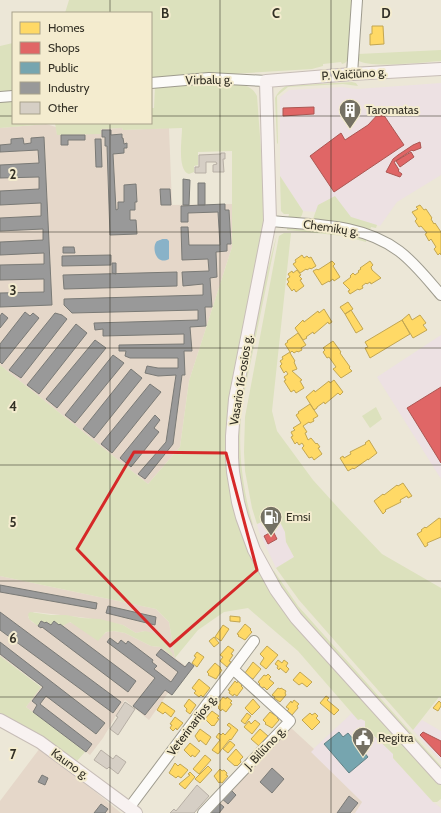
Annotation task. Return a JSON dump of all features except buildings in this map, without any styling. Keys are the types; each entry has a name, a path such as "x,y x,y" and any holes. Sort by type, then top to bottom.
{"main road":[{"name":"P. Vaičiūno g.","path":"266,81 441,69"},
{"name":"Vasario 16-osios g.","path":"266,81 270,222 236,399 232,436 233,472 242,517 259,560 285,603 296,618 440,774"},
{"name":"Kauno g.","path":"0,720 40,742 132,810"}],"street":[{"path":"352,74 357,0"},
{"name":"Virbalų g.","path":"152,83 209,78 266,81"},
{"path":"0,97 12,96"},
{"name":"Chemikų g.","path":"270,222 346,228 377,238 389,244 408,258 441,295"},
{"name":"Veterinarijos g.","path":"132,810 254,641"},
{"name":"J. Biliūno g.","path":"203,813 290,721 234,670"}],"highlighted area":[{"path":"134,452 226,453 257,570 170,646 77,549"}],"shaded area":[{"path":"441,83 441,175 397,202 380,226 318,205 316,212 303,211 280,176 280,97 289,90 342,87 357,89"},
{"path":"46,124 56,127 57,134 101,133 101,129 122,128 123,130 169,128 172,205 233,204 232,247 189,381 180,447 148,484 0,365 0,128"},
{"path":"441,335 441,479 377,377"},
{"path":"274,510 285,532 286,542 294,557 276,568 259,532 257,524 264,521 264,514"},
{"path":"0,576 156,609 169,622 175,658 190,669 171,695 168,693 149,720 125,700 103,738 90,755 26,707 41,686 0,656","holes":["34,612 87,618 123,625 136,633 145,631 172,655 161,647 151,646 125,633 114,631 107,632 103,635 69,622 60,624 54,621 45,623 41,621 38,625 32,622 28,617"]},
{"path":"352,713 358,720 361,719 365,721 365,727 394,754 393,758 433,802 441,808 441,813 355,813 362,802 310,752"},
{"path":"422,720 441,731 441,761 413,730"},
{"path":"289,726 314,749 311,752 362,802 355,813 207,813"},
{"path":"40,748 121,813 0,813 0,801"}],"green space":[{"path":"69,0 354,0 349,59 345,63 323,64 323,66 312,69 152,79 152,12 65,12"},
{"path":"12,43 12,124 46,124 0,128 0,46"},
{"path":"441,50 441,61 384,65 364,63 358,60 358,54"},
{"path":"224,83 239,84 251,88 257,96 265,204 263,233 231,393 227,417 226,443 254,559 417,759 441,785 441,799 437,802 433,802 393,758 393,754 365,727 365,721 361,719 358,720 298,651 248,608 224,612 198,630 175,658 169,622 156,609 0,576 0,365 148,484 180,447 189,381 232,247 232,151 198,152 198,165 194,166 194,172 189,174 185,171 182,161 182,128 123,130 122,128 101,129 101,134 57,135 55,124 152,124 152,108 154,108 155,86"},
{"path":"356,83 358,86 343,84 288,87 277,96 278,144 277,143 275,98 282,88 286,86"},
{"path":"280,176 303,211 299,219 288,219 289,214 284,214 281,211"},
{"path":"335,196 351,217 377,225 376,228 371,227 370,230 313,219 318,205"},
{"path":"287,228 345,234 366,239 366,242 344,236 287,230"},
{"path":"284,233 291,233 272,411 277,431 313,480 382,554 441,588 441,698 439,697 413,730 299,600 276,568 294,557 286,542 285,532 274,510 264,514 264,521 257,524 252,508 245,471 245,417 279,236"},
{"path":"277,234 241,417 240,445 242,472 246,499 253,525 251,524 242,498 236,456 239,402 260,298"},
{"path":"376,407 382,419 370,428 362,416"},
{"path":"274,571 298,606 441,766 438,768 303,618 283,593 273,572"},
{"path":"30,612 100,619 123,625 136,633 145,631 153,633 162,638 173,655 172,656 161,647 151,646 125,633 114,631 106,632 98,641 70,622 62,626 54,621 51,625 47,622 45,623 41,621 38,626 29,619 28,614"},
{"path":"0,656 41,687 26,707 85,752 77,761 33,731 0,713"}],"water":[{"path":"167,239 169,241 169,259 161,260 156,255 155,244 157,241"}],"place":[{"name":"Taromatas","path":"350,130"},
{"name":"Emsi","path":"271,536"},
{"name":"Regitra","path":"363,758"}]}
